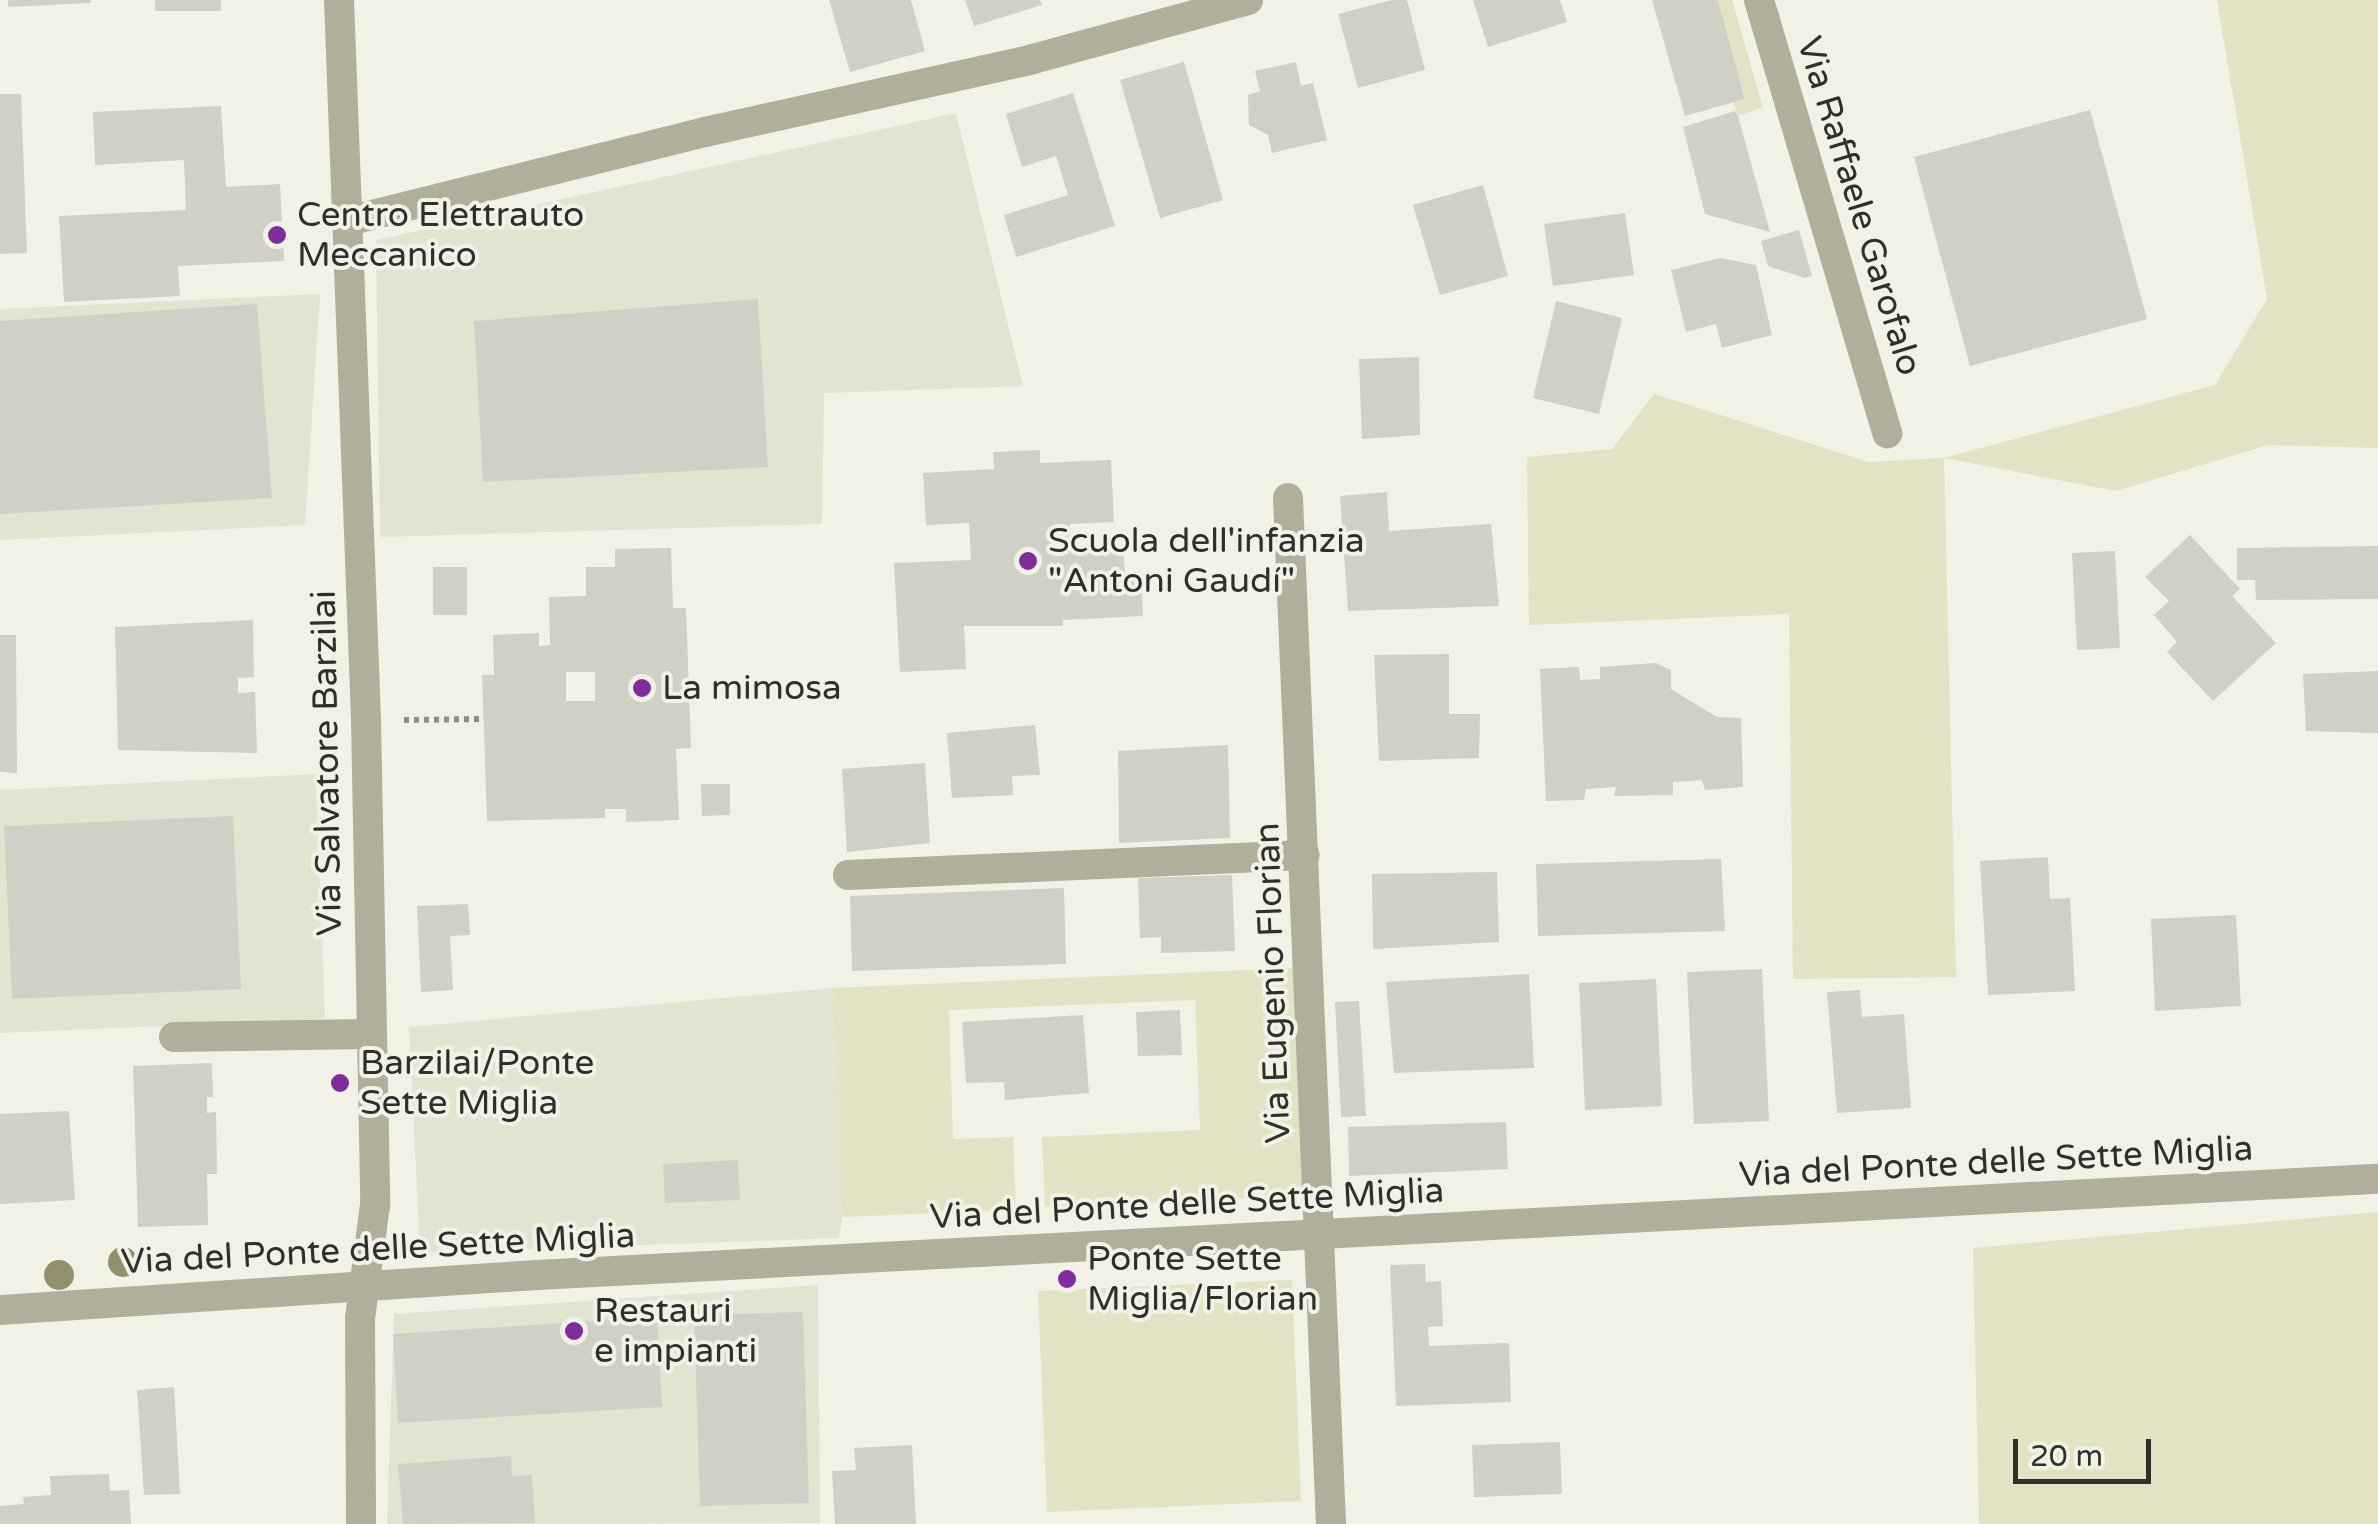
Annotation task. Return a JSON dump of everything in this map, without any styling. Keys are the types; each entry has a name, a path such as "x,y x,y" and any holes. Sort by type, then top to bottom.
{"street":[{"name":"Via Salvatore Barzilai","path":"339,0 366,720 375,1205 363,1286 361,1524"},
{"path":"348,221 705,132 1059,53 1248,0"},
{"name":"Via Raffaele Garofalo","path":"1758,0 1887,433"},
{"name":"Via Eugenio Florian","path":"1288,498 1331,1524"},
{"path":"848,875 1305,855"},
{"path":"174,1037 369,1034"},
{"name":"Via del Ponte delle Sette Miglia","path":"0,1310 363,1286 2378,1179"}],"path":[{"path":"396,720 483,719"}],"shaded area":[{"path":"956,113 1023,386 824,393 822,524 380,537 376,240"},
{"path":"320,294 305,525 0,540 0,309"},
{"path":"316,774 325,1019 0,1033 0,790"},
{"path":"832,988 842,1217 839,1238 420,1253 409,1027"},
{"path":"818,1285 820,1523 387,1524 394,1314"}],"green space":[{"path":"1718,0 1732,0 1763,107 1738,116 1733,102 1745,98"},
{"path":"2217,0 2378,0 2378,448 2268,445 2116,491 1944,458 2215,385 2267,299"},
{"path":"1654,394 1869,462 1944,458 1956,977 1793,979 1789,614 1529,625 1527,457 1612,449"},
{"path":"1298,968 1308,1196 1045,1207 1042,1137 1200,1130 1195,1000 949,1010 953,1139 1013,1137 1016,1210 842,1217 832,988"},
{"path":"2378,1212 2378,1524 1979,1524 1973,1248"},
{"path":"1292,1280 1301,1501 1047,1512 1038,1291"}],"building":[{"path":"8,0 90,0 91,3 8,7"},
{"path":"155,0 221,0 221,11 155,11"},
{"path":"829,0 911,0 925,51 850,72"},
{"path":"965,0 1040,0 1042,5 974,26"},
{"path":"1407,0 1425,70 1358,88 1338,14"},
{"path":"1473,0 1560,0 1567,22 1488,47"},
{"path":"1652,0 1718,0 1745,99 1685,116"},
{"path":"1184,62 1223,200 1160,218 1120,80"},
{"path":"1296,62 1301,86 1313,83 1327,140 1272,153 1268,135 1249,125 1248,95 1260,91 1255,71"},
{"path":"1073,93 1115,226 1016,257 1004,215 1068,195 1056,156 1022,167 1006,114"},
{"path":"0,94 21,94 27,253 0,254"},
{"path":"221,106 226,187 280,184 284,261 178,266 180,296 64,302 59,216 186,210 184,160 95,165 93,112"},
{"path":"2090,110 2147,319 1970,366 1914,157"},
{"path":"1735,111 1770,232 1705,214 1683,127"},
{"path":"1483,185 1508,276 1440,295 1413,205"},
{"path":"1625,213 1634,275 1553,286 1544,224"},
{"path":"1799,230 1812,276 1805,278 1768,266 1761,241"},
{"path":"1720,258 1756,265 1772,335 1722,348 1716,324 1686,332 1671,270"},
{"path":"758,299 768,467 483,482 474,321"},
{"path":"1556,301 1622,318 1599,414 1533,398"},
{"path":"257,304 272,498 0,514 0,321"},
{"path":"1419,357 1420,435 1362,439 1359,359"},
{"name":"Scuola dell'infanzia \"Antoni Gaudí\"","path":"1040,450 1040,463 1111,460 1114,522 1070,524 1071,549 1123,546 1125,573 1141,572 1143,616 1063,620 1063,626 964,626 966,669 900,672 894,563 971,560 969,523 926,525 923,473 994,469 993,452"},
{"path":"1387,492 1389,531 1491,524 1499,606 1348,611 1340,496"},
{"path":"2190,535 2240,589 2232,596 2276,643 2213,701 2167,652 2177,642 2154,615 2169,601 2145,577"},
{"path":"2378,546 2378,599 2256,600 2255,580 2237,580 2237,548"},
{"name":"La mimosa","path":"671,548 673,608 686,608 691,748 676,749 679,820 626,822 626,809 605,809 605,818 487,821 482,675 494,675 493,635 539,633 539,646 550,645 549,597 586,596 586,567 615,567 615,549","holes":["566,672 595,672 595,701 566,701"]},
{"path":"2115,551 2120,648 2077,650 2072,553"},
{"path":"433,567 467,567 467,615 433,615"},
{"path":"253,620 254,677 238,678 238,693 255,692 257,753 118,750 115,627"},
{"path":"0,635 16,635 17,773 0,772"},
{"path":"1449,654 1449,714 1480,714 1479,758 1379,761 1374,655"},
{"path":"1656,663 1671,670 1671,689 1717,717 1741,718 1743,787 1705,790 1702,780 1673,782 1673,795 1614,796 1616,787 1586,789 1584,800 1546,801 1540,669 1579,667 1580,680 1600,679 1600,667"},
{"path":"2378,671 2378,733 2306,731 2303,674"},
{"path":"1035,725 1040,775 1012,776 1013,795 952,798 947,733"},
{"path":"1228,745 1230,838 1119,843 1118,751"},
{"path":"925,763 930,843 847,852 842,769"},
{"path":"701,784 730,784 730,815 702,816"},
{"path":"233,816 241,989 12,999 4,826"},
{"path":"2048,857 2050,899 2070,898 2075,991 1988,995 1980,861"},
{"path":"1721,859 1725,931 1538,936 1536,864"},
{"path":"1497,872 1499,942 1373,949 1372,874"},
{"path":"1232,875 1235,951 1161,953 1161,937 1140,938 1138,878"},
{"path":"1064,888 1066,964 852,971 850,896"},
{"path":"468,904 470,935 450,936 453,990 421,992 417,906"},
{"path":"2236,915 2241,1006 2155,1011 2151,919"},
{"path":"1762,969 1769,1121 1694,1124 1687,972"},
{"path":"1529,974 1534,1068 1394,1073 1386,982"},
{"path":"1656,979 1662,1106 1585,1110 1579,983"},
{"path":"1860,990 1862,1017 1904,1014 1911,1108 1837,1113 1827,992"},
{"path":"1359,1001 1366,1116 1341,1117 1335,1002"},
{"path":"1180,1010 1182,1055 1138,1056 1136,1012"},
{"path":"1083,1015 1089,1093 1005,1100 1004,1082 966,1083 962,1022"},
{"path":"212,1063 213,1097 207,1097 207,1113 216,1112 217,1174 207,1174 208,1225 138,1227 133,1066"},
{"path":"69,1111 75,1200 0,1204 0,1114"},
{"path":"1506,1122 1508,1169 1349,1176 1348,1127"},
{"path":"738,1160 740,1200 665,1203 663,1164"},
{"path":"1425,1264 1426,1282 1441,1281 1443,1326 1428,1327 1429,1346 1509,1343 1511,1402 1396,1406 1390,1265"},
{"path":"803,1312 809,1503 700,1506 694,1315"},
{"path":"657,1317 662,1407 398,1423 393,1334"},
{"path":"174,1387 180,1494 144,1495 137,1390"},
{"path":"1560,1442 1562,1494 1474,1497 1472,1445"},
{"path":"912,1445 916,1524 835,1524 832,1471 856,1470 854,1448"},
{"path":"511,1456 512,1476 532,1475 535,1523 403,1524 398,1464"},
{"path":"109,1474 110,1491 129,1490 131,1524 0,1524 0,1506 24,1504 23,1497 51,1495 50,1476"}],"place":[{"name":"Centro Elettrauto Meccanico","path":"277,235"},
{"name":"Scuola dell'infanzia \"Antoni Gaudí\"","path":"1028,561"},
{"name":"La mimosa","path":"642,688"},
{"name":"Barzilai/Ponte Sette Miglia","path":"340,1083"},
{"name":"Ponte Sette Miglia/Florian","path":"1067,1279"},
{"name":"Restauri e impianti","path":"574,1331"}]}
